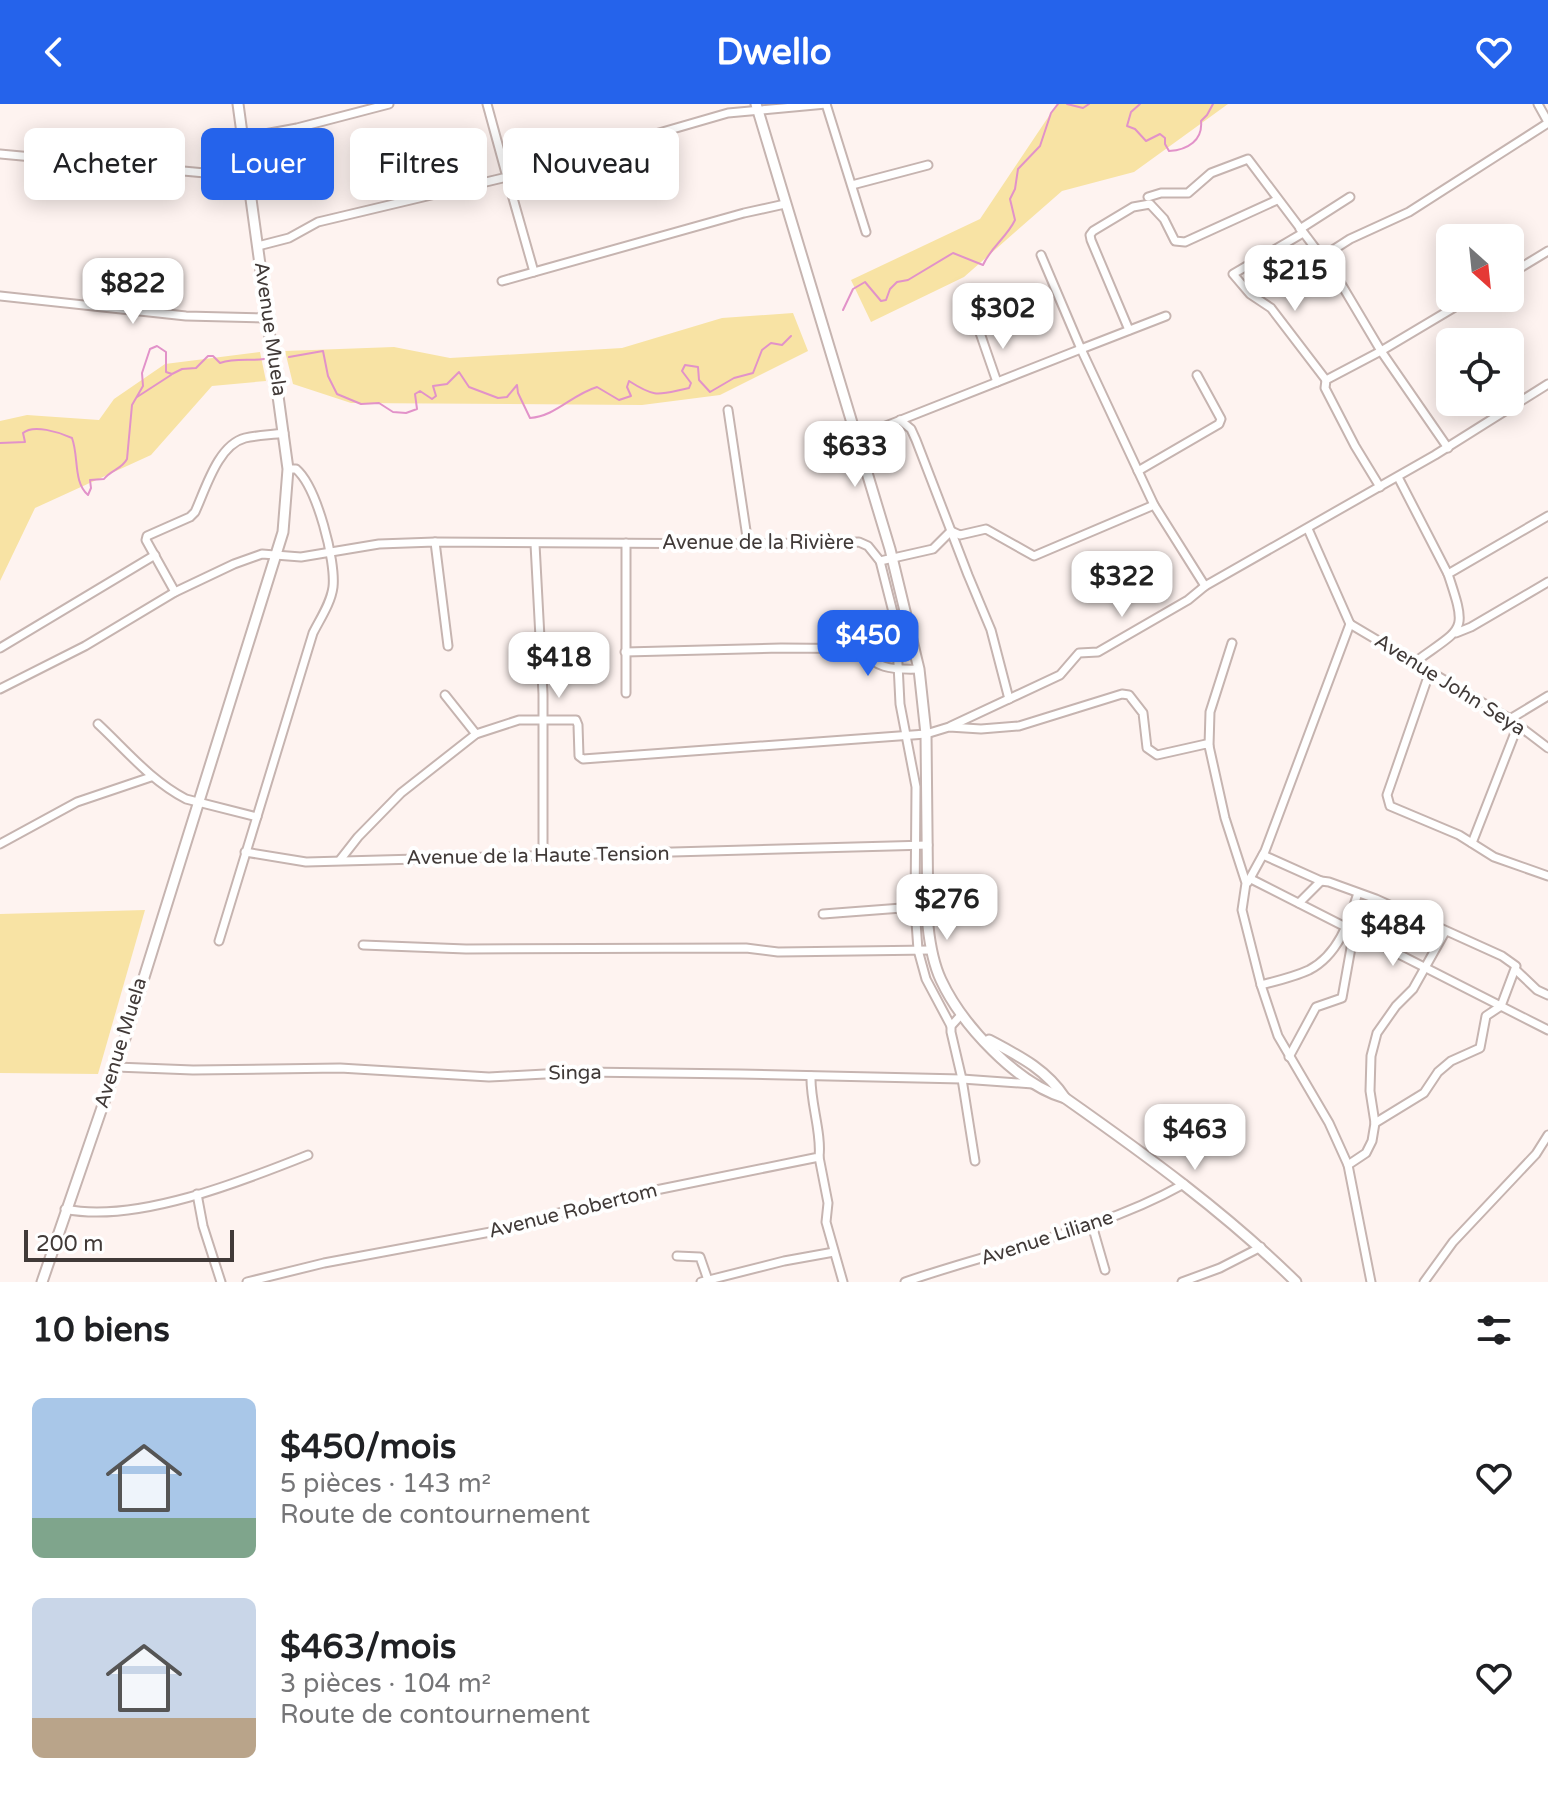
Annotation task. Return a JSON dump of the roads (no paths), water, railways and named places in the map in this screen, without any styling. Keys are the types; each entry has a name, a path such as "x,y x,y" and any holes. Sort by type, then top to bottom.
{"street":[{"name":"Avenue Muela","path":"238,104 242,128"},
{"path":"297,128 389,104"},
{"path":"487,104 503,162"},
{"path":"676,128 756,107 826,104 866,232"},
{"path":"1322,257 1350,239 1409,212 1548,122 1538,104"},
{"path":"756,107 893,559 919,669 926,734 931,950 940,977 961,1015 1007,1062 1051,1094 1065,1098"},
{"path":"0,154 201,173"},
{"path":"1148,197 1161,193 1188,193 1211,173 1248,159 1322,257 1381,351 1448,448"},
{"path":"852,185 928,165"},
{"path":"258,246 289,238 318,222 503,178"},
{"path":"1350,197 1233,274 1250,294 1271,308 1326,380 1325,388 1380,487"},
{"name":"Avenue Muela","path":"42,1282 116,1067 277,555 286,512 288,469 251,200"},
{"path":"514,200 534,272"},
{"path":"1129,330 1091,240 1093,231 1133,207 1150,204 1164,219 1175,241 1185,242 1277,200"},
{"path":"502,281 785,204"},
{"path":"1524,266 1548,251"},
{"path":"1041,255 1154,505 1205,586"},
{"path":"0,296 186,316 268,318"},
{"path":"1326,380 1446,312"},
{"path":"858,440 900,420 1166,316"},
{"path":"979,330 997,382"},
{"path":"1138,471 1219,424 1218,411 1197,375"},
{"path":"340,860 401,793 476,734 519,720 577,722 579,756 583,759 907,736 949,727 1060,675 1079,653 1098,652 1188,600 1205,586 1448,448 1548,384"},
{"path":"728,410 748,544"},
{"path":"900,420 911,429 991,630 1009,699"},
{"path":"175,592 146,540 147,536 195,512 224,452 235,442 246,437 284,433"},
{"path":"219,941 313,633 331,597 333,574 329,551 310,489 301,473 288,469"},
{"path":"1398,477 1448,574 1462,615 1454,634"},
{"path":"951,531 960,535 986,529 1034,556 1154,505"},
{"path":"1448,574 1548,516"},
{"path":"1308,529 1350,624 1263,855 1249,881 1242,910 1278,1036 1329,1123 1348,1165 1371,1282"},
{"name":"Avenue de la Rivière","path":"0,689 85,646 175,592 257,555 301,557 379,544 435,542 859,542 868,546 880,561 933,549 951,531"},
{"path":"435,542 448,646"},
{"path":"626,543 626,693"},
{"path":"535,544 544,720 543,857"},
{"path":"0,648 155,555"},
{"path":"880,561 896,624 900,704 916,787 915,908 918,950 926,979 951,1026 975,1161"},
{"path":"1415,662 1454,634 1548,582"},
{"name":"Avenue John Seya","path":"1350,624 1510,719 1548,748"},
{"path":"1232,643 1210,712 1209,746 1225,818 1249,881 1299,903 1548,1030"},
{"path":"856,648 873,663 897,670 919,669"},
{"path":"625,652 896,649"},
{"path":"1430,671 1387,801 1390,806 1472,843 1494,857 1548,876"},
{"path":"949,727 981,729 1019,726 1122,694 1134,699 1143,713 1147,748 1157,755 1206,744 1209,746"},
{"path":"445,695 476,734"},
{"path":"1510,719 1548,696"},
{"path":"98,724 151,777 183,797 257,817"},
{"path":"1472,843 1518,725"},
{"path":"0,844 77,802 151,777"},
{"name":"Avenue de la Haute Tension","path":"245,852 306,862 928,845"},
{"path":"1263,855 1502,956 1514,962 1516,970 1537,990 1548,995"},
{"path":"1299,903 1321,881"},
{"path":"1289,1057 1316,1007 1342,998 1358,893"},
{"path":"823,914 928,906"},
{"path":"1261,985 1316,966 1351,930"},
{"path":"1348,1165 1366,1153 1372,1141 1375,1123 1370,1091 1371,1067 1377,1033 1413,989 1445,932"},
{"path":"363,945 466,949 746,948 778,952 931,950"},
{"path":"1375,1123 1424,1093 1438,1072 1451,1061 1480,1048 1486,1016 1501,1006 1516,970"},
{"path":"951,1026 961,1015"},
{"path":"981,1036 1026,1059 1044,1073 1065,1098 1184,1184 1261,1247 1296,1282"},
{"name":"Singa","path":"116,1067 193,1070 340,1068 454,1077 582,1072 811,1076 1035,1084"},
{"path":"811,1076 811,1099 828,1203 826,1222 843,1282"},
{"path":"1424,1282 1453,1242 1536,1154 1548,1135"},
{"path":"65,1209 87,1212 122,1209 197,1194 308,1155"},
{"name":"Avenue Robertom","path":"247,1282 324,1263 512,1228 554,1214 656,1190 819,1157"},
{"name":"Avenue Liliane","path":"905,1282 1144,1207 1184,1184"},
{"path":"197,1194 203,1226 221,1282"},
{"path":"1092,1225 1105,1270"},
{"path":"1182,1282 1220,1268 1261,1247"},
{"path":"677,1256 700,1257 705,1281 834,1252"}],"waterway":[{"path":"843,310 853,289 865,282 881,301 886,300 897,282 908,280 953,253 983,265 1015,220 1010,199 1018,169 1040,146 1051,113 1058,104"},
{"path":"1067,104 1083,108 1089,104"},
{"path":"1140,104 1131,112 1127,126 1135,129 1146,141 1160,134 1165,138 1169,151 1182,149 1197,139 1201,121 1213,104"},
{"path":"289,357 323,351 328,376 337,394 361,404 379,403 393,412 406,413 417,409 415,394 420,391 432,399 436,396 433,386 447,384 459,372 469,387 498,398 507,397 517,385 530,418 548,413 597,387 619,400 631,396 627,387 629,381 658,394 689,388 691,383 682,371 685,365 698,367 699,380 710,392 734,378 753,373 762,350 771,343 782,345 791,336"},
{"path":"0,443 25,442 23,433 33,429 53,431 72,438 78,476 88,495 90,480 104,479 127,459 132,405 143,386 142,373 150,349 157,346 166,352 166,372 172,374 182,369 196,368 208,356 213,356 220,363 264,359"},
{"path":"137,397 171,375"}]}
